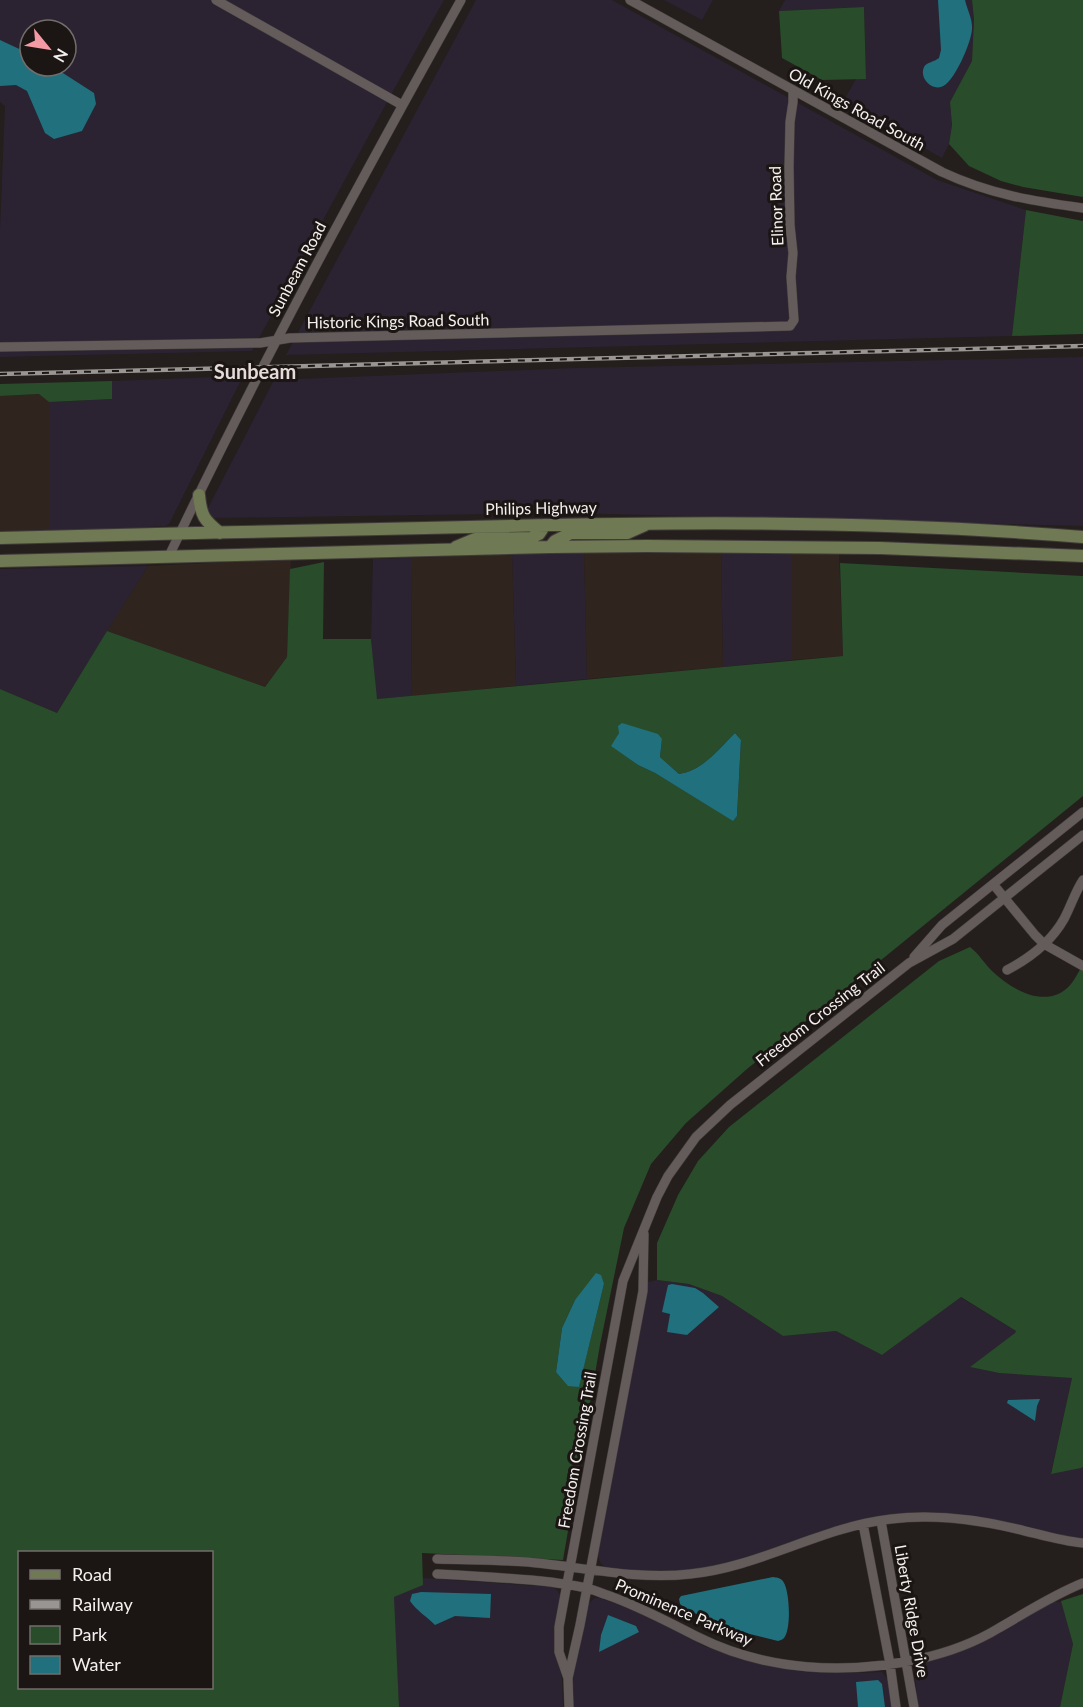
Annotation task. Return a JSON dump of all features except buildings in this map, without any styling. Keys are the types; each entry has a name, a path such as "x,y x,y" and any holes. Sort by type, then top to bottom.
{"main road":[{"path":"199,495 204,519 220,533"},
{"path":"550,547 555,541 571,533 627,533 649,523"},
{"name":"Philips Highway","path":"0,538 649,523 808,524 1024,532 1083,537"},
{"path":"808,524 808,546"},
{"path":"453,549 475,539 534,537 542,531 545,525"},
{"path":"0,561 453,549 728,545 1083,556"},
{"path":"1053,554 1069,549 1083,549"}],"street":[{"path":"216,0 402,105"},
{"name":"Sunbeam Road","path":"169,556 275,340 461,0"},
{"name":"Old Kings Road South","path":"630,0 910,156 956,179 997,193 1043,203 1083,208"},
{"name":"Elinor Road","path":"793,90 789,174 794,320"},
{"name":"Historic Kings Road South","path":"0,347 260,343 290,338 790,326 794,320"},
{"name":"Freedom Crossing Trail","path":"909,963 942,925 1083,813"},
{"name":"Freedom Crossing Trail","path":"568,1678 559,1652 559,1627 623,1281 657,1197 681,1157 704,1129 730,1105 909,963 952,939 1083,835"},
{"path":"1007,970 1030,957 1044,944 1063,921 1083,880"},
{"path":"993,884 1044,944 1083,966"},
{"name":"Freedom Crossing Trail","path":"569,1707 568,1678 643,1291 644,1230"},
{"name":"Prominence Parkway","path":"437,1559 520,1562 642,1576 690,1574 721,1570 760,1559 831,1532 906,1517 966,1519 1083,1543"},
{"name":"Liberty Ridge Drive","path":"881,1521 914,1707"},
{"name":"Liberty Ridge Drive","path":"863,1524 897,1707"},
{"name":"Prominence Parkway","path":"437,1574 501,1577 587,1588 629,1603 732,1651 768,1662 846,1669 890,1664 937,1654 998,1629 1053,1596 1083,1583"}],"shaded area":[{"path":"0,0 444,0 252,351 0,357 0,230 5,106 0,102"},
{"path":"476,0 612,0 937,180 1026,210 1012,336 286,355"},
{"path":"664,0 713,0 702,20"},
{"path":"785,0 972,0 974,19 972,61 950,102 952,125 949,144 942,158 843,102 856,79 866,79 864,7 779,11"},
{"path":"1083,357 1083,526 569,513 211,518 207,510 274,380 574,368"},
{"path":"243,376 169,524 110,529 49,530 49,402 112,399 112,381"},
{"path":"40,394 49,402 49,530 0,532 0,396"},
{"path":"584,552 587,679 516,686 512,554"},
{"path":"584,552 721,552 723,667 587,679"},
{"path":"721,552 792,554 792,660 723,667"},
{"path":"512,554 516,686 412,696 411,558"},
{"path":"792,554 839,554 843,656 792,660"},
{"path":"411,558 412,696 376,699 371,639 373,559"},
{"path":"291,559 287,657 265,687 107,631 148,566"},
{"path":"148,566 57,713 0,689 0,569"},
{"path":"657,1280 689,1284 722,1296 783,1336 836,1331 882,1355 960,1297 1016,1331 971,1367 999,1373 1072,1378 1051,1473 1083,1467 1083,1539 966,1515 895,1514 836,1526 754,1558 689,1571 605,1567 600,1562 598,1554 648,1282","holes":["703,1293 719,1307 668,1332 670,1313 662,1311"]},
{"path":"422,1578 552,1587 557,1590 560,1595 554,1639 562,1679 563,1707 399,1707 393,1597 422,1585"},
{"path":"595,1598 643,1614 704,1646 740,1659 804,1672 882,1672 889,1681 892,1707 574,1707 573,1673 589,1603"},
{"path":"1051,1602 1062,1602 1073,1644 1060,1707 918,1707 915,1678 916,1671 921,1664 965,1650 1002,1632"}],"green space":[{"path":"972,0 1083,0 1083,197 1001,181 969,166 949,144 952,125 950,102 972,61 974,19"},
{"path":"864,7 866,79 822,80 782,58 779,11"},
{"path":"1026,210 1083,221 1083,334 1012,336"},
{"path":"112,381 112,399 49,402 39,394 0,396 0,384"},
{"path":"324,562 323,639 371,639 377,699 843,656 840,563 1083,576 1083,796 747,1069 686,1123 651,1164 624,1228 600,1345 563,1560 422,1553 423,1585 394,1597 399,1707 0,1707 0,689 57,713 107,631 265,687 287,657 290,569","holes":["619,733 662,739 660,757 679,774 703,764 735,733 741,740 737,816 733,820 638,765 612,746","604,1284 579,1386 556,1372 562,1328 575,1300"]},
{"path":"970,947 1000,978 1020,991 1041,997 1062,992 1071,984 1083,964 1083,1467 1051,1474 1072,1378 999,1373 970,1367 1016,1331 961,1297 882,1355 836,1331 783,1336 722,1296 689,1284 657,1280 657,1243 678,1195 698,1161 729,1127 939,961"},
{"path":"1083,1594 1083,1707 1060,1707 1073,1644 1061,1601"}],"water":[{"path":"938,0 965,0 972,27 966,50 957,70 946,84 933,87 925,79 923,71 925,65 939,58 941,50"},
{"path":"0,40 18,48 18,78 71,78 94,93 96,104 82,131 54,139 45,133 27,91 16,85 0,86"},
{"path":"622,723 658,734 662,739 660,757 679,774 703,764 735,733 741,740 737,816 733,821 638,765 611,746 619,733 618,726"},
{"path":"596,1273 601,1275 604,1284 579,1387 568,1386 556,1372 562,1328 575,1300"},
{"path":"668,1285 695,1288 719,1307 687,1335 667,1332 670,1314 662,1312"},
{"path":"1040,1399 1035,1421 1007,1403 1008,1400"},
{"path":"773,1577 782,1580 785,1584 788,1600 788,1628 783,1639 778,1641 738,1631 687,1610 680,1604 681,1596"},
{"path":"421,1592 491,1594 490,1618 455,1616 435,1625 410,1601 412,1594"},
{"path":"608,1615 636,1626 639,1632 599,1652 601,1635"},
{"path":"878,1680 882,1684 885,1707 858,1707 856,1682"}],"railway":[{"path":"0,374 1083,346"}],"district":[{"name":"Sunbeam","path":"255,372"}]}
